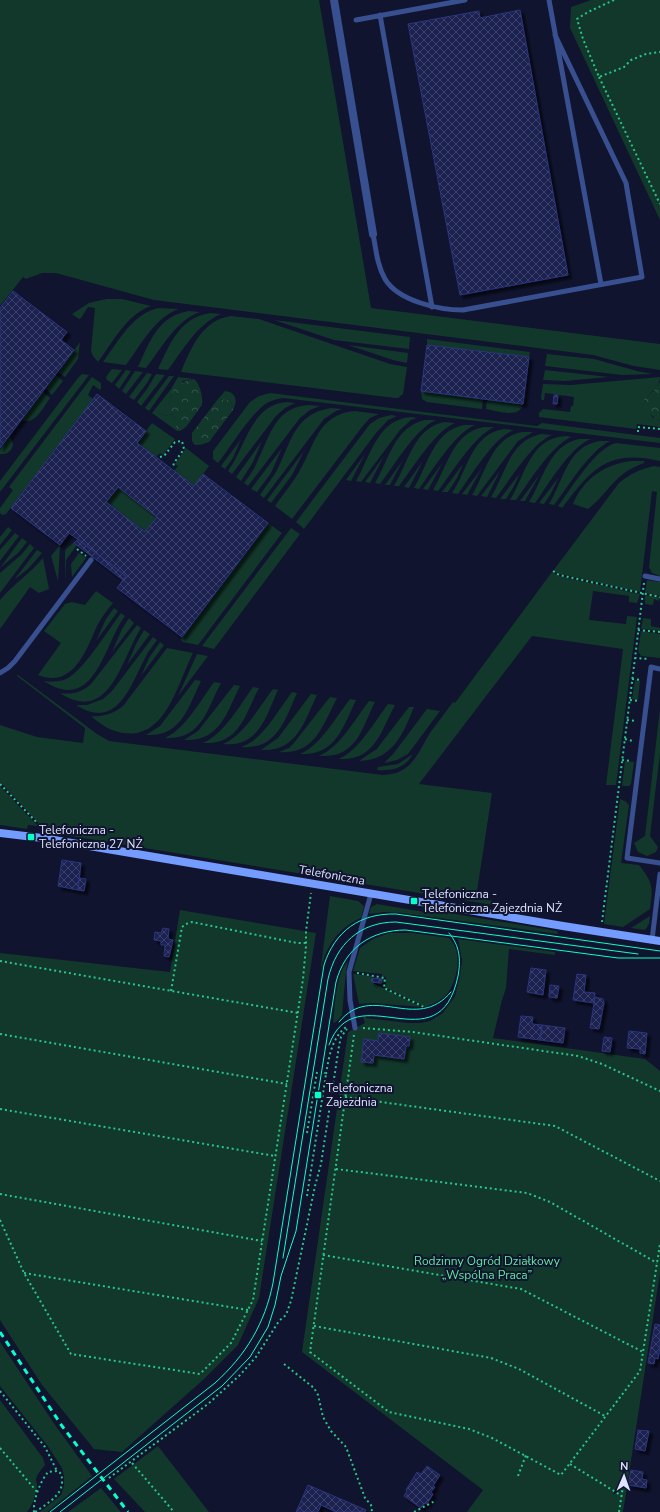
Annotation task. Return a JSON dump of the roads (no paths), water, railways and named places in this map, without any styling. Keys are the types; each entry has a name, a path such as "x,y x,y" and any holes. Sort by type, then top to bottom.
{"street":[{"path":"334,0 373,234"},
{"name":"Telefoniczna","path":"0,833 42,838 656,941"}],"lane":[{"path":"356,20 465,0"},
{"path":"549,0 601,284"},
{"path":"380,15 432,306"},
{"path":"373,234 380,268 385,280 396,290 413,300 448,310 463,310 642,277 626,183 555,35"},
{"path":"0,673 15,661 91,560"},
{"path":"645,576 660,579"},
{"path":"660,668 651,667 627,858 660,863"},
{"path":"656,941 660,874"},
{"path":"355,1025 350,1000 349,972 371,894"}],"tram line":[{"path":"50,1512 215,1383 236,1361 253,1338 265,1312 273,1283 324,965 329,953 342,934 351,926 360,921 371,917 396,914 660,951"},
{"path":"283,1258 328,979 337,955 352,937 371,926 396,922 638,954"},
{"path":"60,1512 222,1386 250,1357 268,1327 275,1305 281,1276 296,1231 336,982 340,970 346,960 361,943 382,933 406,930 618,958 660,958"},
{"path":"329,1045 341,1025 357,1017 376,1016 416,1019 433,1015 448,1002 458,976 459,964 459,953 453,938 449,933"},
{"path":"339,1022 352,1011 366,1006 423,1009 437,1004 451,992"}],"railway":[{"path":"0,1332 62,1426 128,1512"}],"place":[{"name":"Telefoniczna - Telefoniczna 27 NŻ","path":"31,837"},
{"name":"Telefoniczna - Telefoniczna Zajezdnia NŻ","path":"414,901"},
{"name":"Telefoniczna Zajezdnia","path":"318,1095"}],"park label":[{"name":"Rodzinny Ogród Działkowy „Wspólna Praca”","path":"487,1268"}]}
